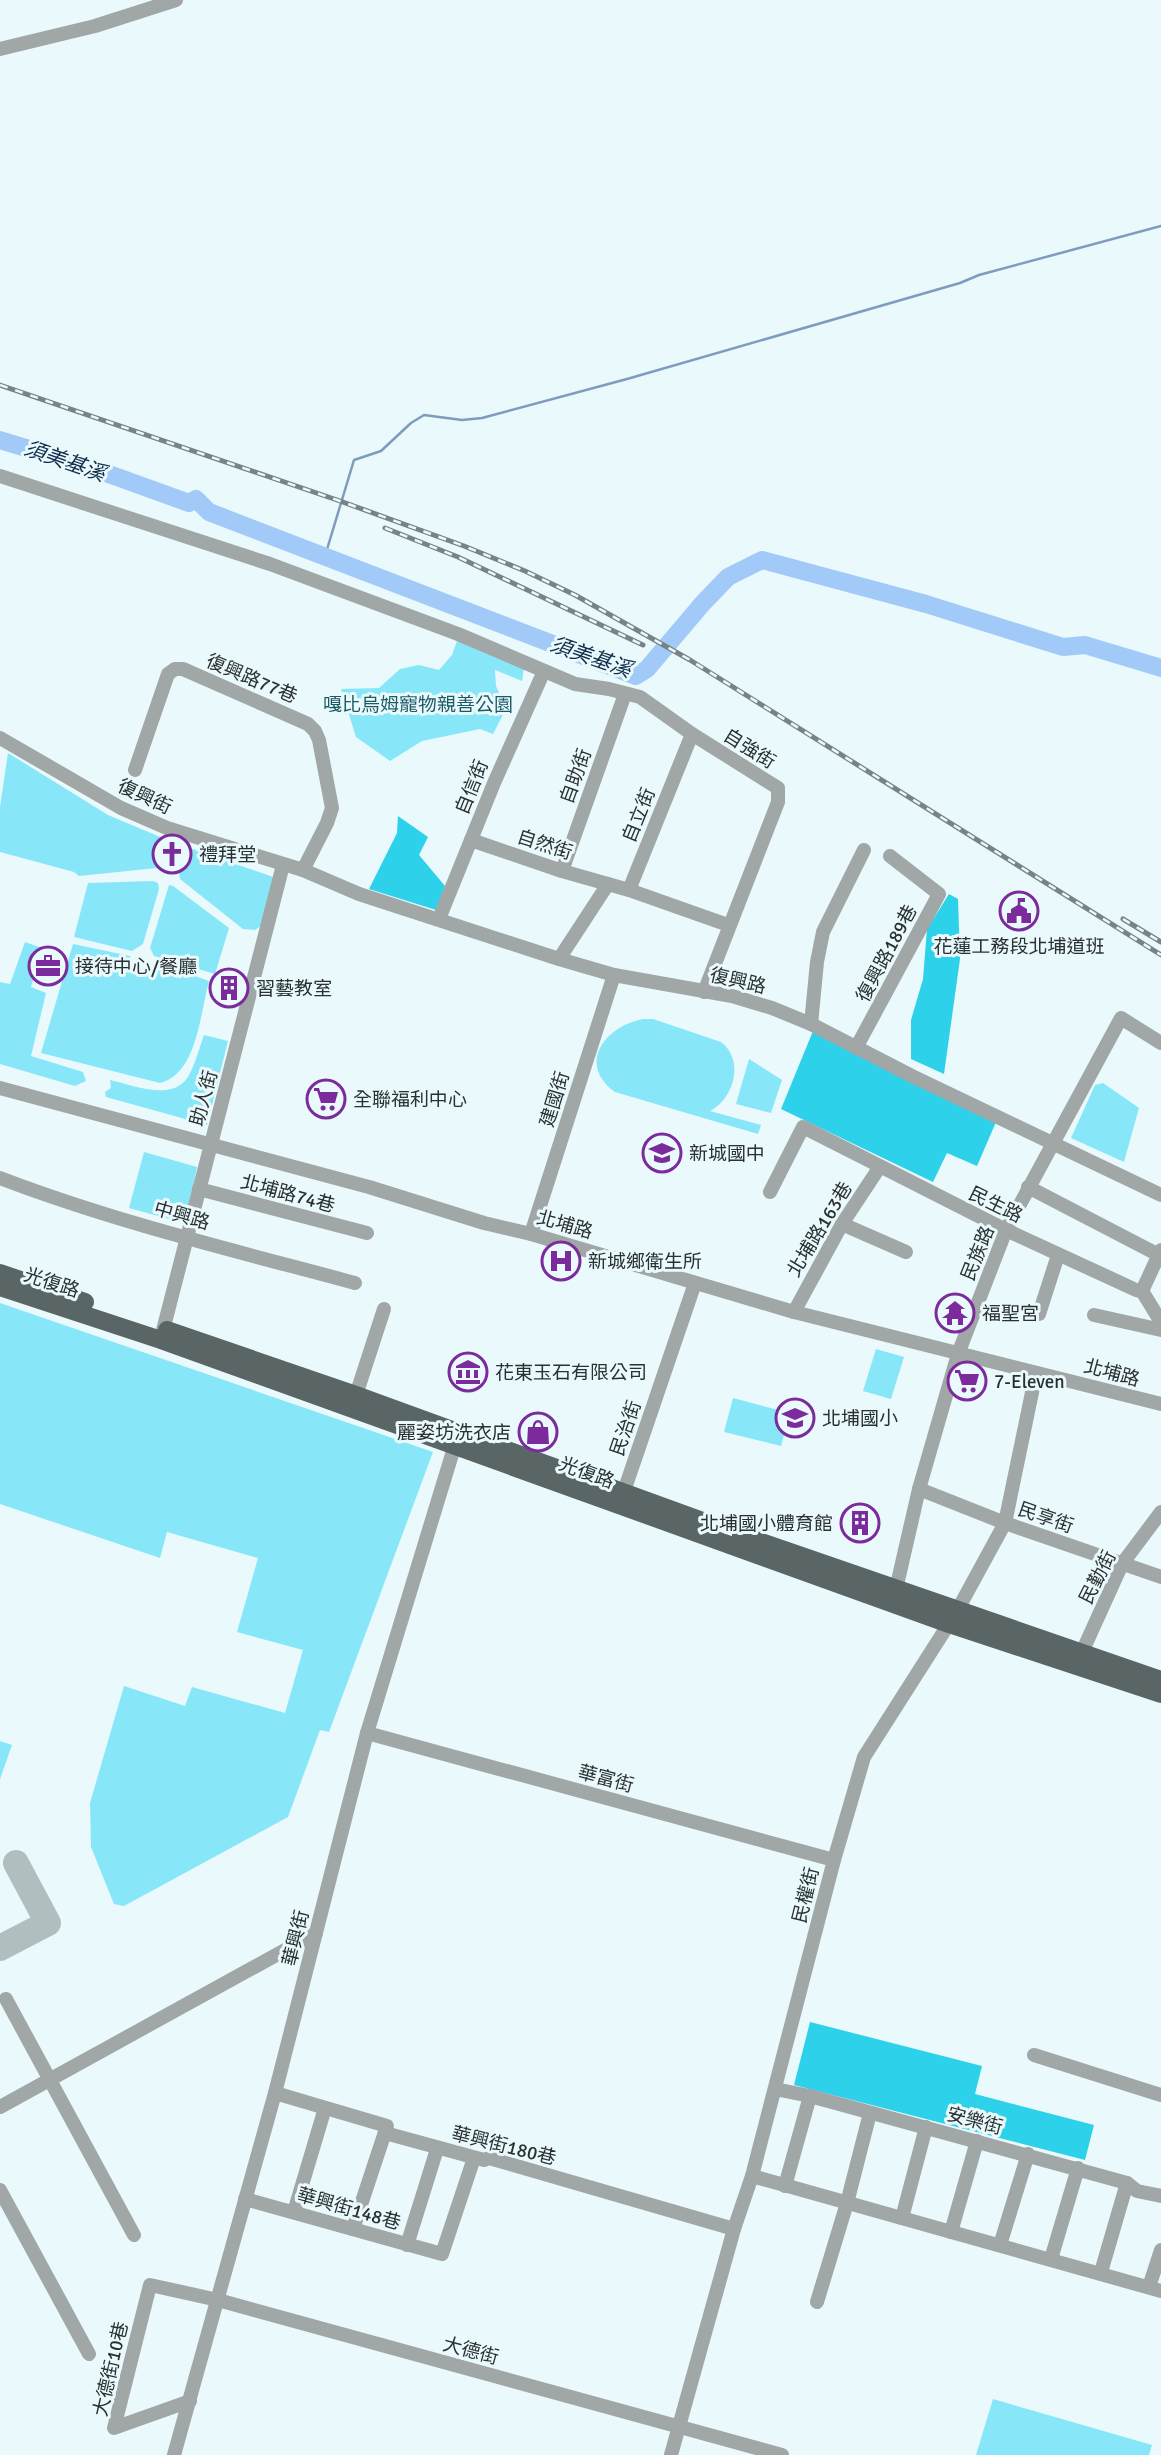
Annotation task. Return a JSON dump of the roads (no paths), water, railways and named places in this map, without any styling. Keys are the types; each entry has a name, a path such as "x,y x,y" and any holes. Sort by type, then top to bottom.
{"main road":[{"name":"光復路","path":"0,1273 162,1335 953,1618 1078,1659 1161,1680"},
{"name":"光復路","path":"0,1287 356,1395 456,1440"},
{"name":"光復路","path":"1078,1659 1161,1694"}],"street":[{"path":"0,49 95,26 176,0"},
{"name":"自強街","path":"0,476 270,565 458,634 575,684 640,697 692,734 778,788 778,803 704,992"},
{"name":"復興路77巷","path":"135,770 169,674 174,669 183,669 308,724 316,731 319,740 332,808 303,870"},
{"name":"自信街","path":"439,919 494,783 544,671"},
{"name":"自助街","path":"562,870 625,694"},
{"name":"自立街","path":"629,890 692,734"},
{"name":"復興街","path":"0,738 145,820 284,864"},
{"name":"自然街","path":"471,840 608,884"},
{"path":"811,1024 823,932 864,850"},
{"name":"復興路189巷","path":"856,1048 939,894 890,856"},
{"name":"復興路","path":"284,864 359,894 559,959 614,975 732,996 772,1008 811,1024 1051,1144 1161,1195"},
{"name":"助人街","path":"162,1335 284,864"},
{"path":"559,959 608,884 728,925"},
{"name":"建國街","path":"531,1234 614,975"},
{"name":"民族路","path":"894,1596 919,1489 958,1354 1006,1230 1121,1018 1161,1043"},
{"name":"北埔路","path":"0,1088 369,1187 794,1312 1161,1404"},
{"name":"民生路","path":"770,1192 803,1127 879,1168 1006,1230 1142,1291"},
{"name":"北埔路163巷","path":"794,1312 842,1224 879,1168"},
{"name":"中興路","path":"0,1178 187,1238 355,1283"},
{"path":"1027,1187 1160,1253 1155,1279 1142,1291 1161,1322"},
{"name":"北埔路74巷","path":"199,1189 368,1233"},
{"path":"842,1224 906,1252"},
{"path":"1039,1314 1058,1255"},
{"name":"民治街","path":"621,1499 695,1283"},
{"path":"356,1395 384,1309"},
{"path":"1094,1315 1161,1330"},
{"name":"民權街","path":"671,2455 734,2229 752,2176 834,1860 864,1758 953,1618 1004,1523 1036,1373"},
{"name":"華興街","path":"174,2455 275,2093 367,1733 456,1440"},
{"name":"民享街","path":"919,1489 1004,1523 1161,1577"},
{"name":"民勤街","path":"1078,1659 1122,1564 1161,1512"},
{"name":"華富街","path":"367,1733 834,1860"},
{"path":"0,2106 316,1933"},
{"path":"6,1999 134,2235"},
{"path":"1034,2055 1161,2095"},
{"name":"安樂街","path":"775,2090 810,2096 1028,2154 1127,2182 1137,2191 1161,2196"},
{"name":"華興街180巷","path":"275,2093 387,2126 385,2133 437,2149 484,2160 489,2158 734,2229"},
{"path":"785,2186 810,2096"},
{"path":"295,2212 325,2108"},
{"path":"817,2302 847,2203 870,2113"},
{"path":"902,2218 926,2127"},
{"path":"353,2229 385,2133"},
{"path":"951,2232 977,2141"},
{"path":"407,2245 437,2149"},
{"path":"1000,2245 1028,2154"},
{"name":"華興街148巷","path":"245,2199 442,2254 474,2158"},
{"path":"1051,2259 1078,2168"},
{"path":"752,2176 1155,2289 1161,2250"},
{"path":"1101,2272 1127,2182"},
{"path":"0,2190 89,2354"},
{"name":"大德街","path":"149,2285 218,2300 782,2455"},
{"name":"大德街10巷","path":"149,2285 114,2428 190,2401"}],"waterway":[{"path":"325,556 354,460 381,451 411,423 424,415 462,420 482,418 627,379 960,283 979,275 1161,226"},
{"name":"須美基溪","path":"0,440 95,469 189,503 196,499 209,512 636,676 647,669 728,577 762,560 926,604 1063,647 1085,645 1161,668"}],"railway":[{"path":"0,385 464,546 575,595 690,660 1161,955"},
{"path":"385,528 458,557 643,645"},
{"path":"1123,919 1161,942"}],"place":[{"name":"禮拜堂","path":"172,854"},
{"name":"花蓮工務段北埔道班","path":"1019,911"},
{"name":"接待中心/餐廳","path":"48,966"},
{"name":"習藝教室","path":"229,988"},
{"name":"全聯福利中心","path":"326,1099"},
{"name":"新城國中","path":"662,1153"},
{"name":"新城鄉衛生所","path":"561,1261"},
{"name":"福聖宮","path":"955,1313"},
{"name":"花東玉石有限公司","path":"468,1372"},
{"name":"7-Eleven","path":"967,1381"},
{"name":"北埔國小","path":"795,1418"},
{"name":"麗姿坊洗衣店","path":"538,1432"},
{"name":"北埔國小體育館","path":"860,1523"}],"park label":[{"name":"嘎比烏姆寵物親善公園","path":"418,704"}]}
